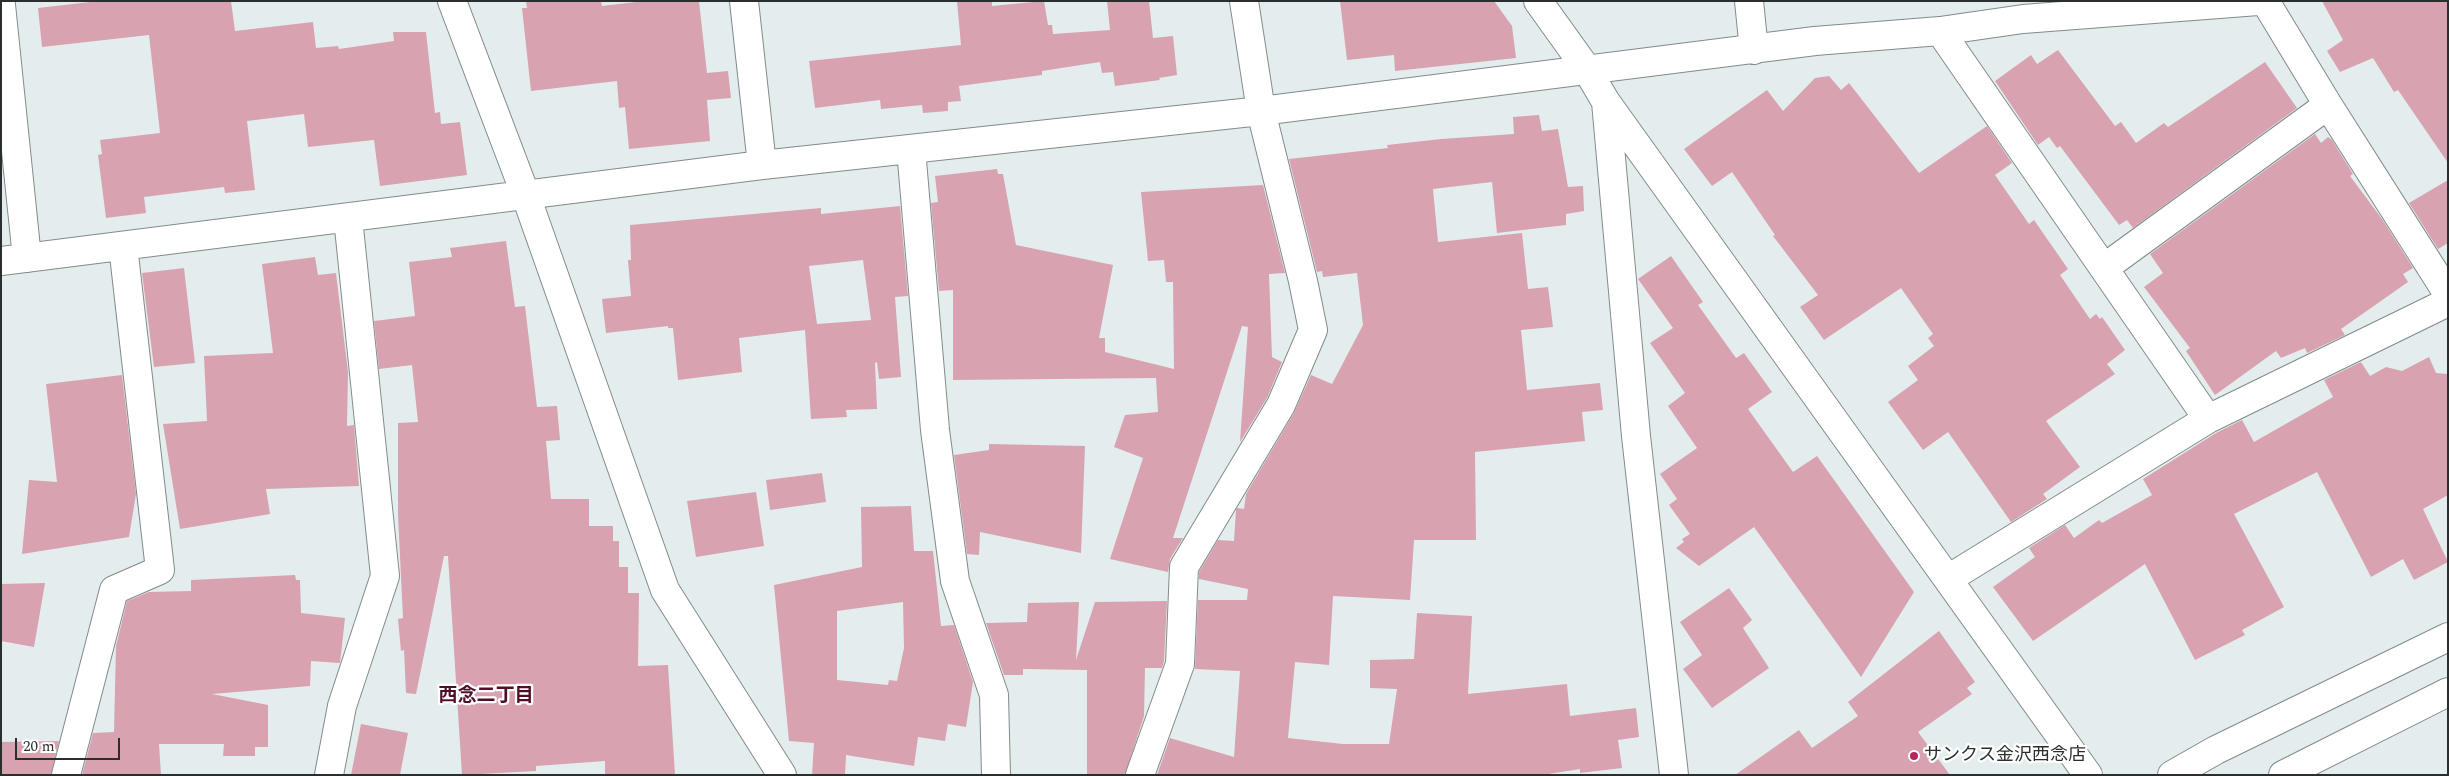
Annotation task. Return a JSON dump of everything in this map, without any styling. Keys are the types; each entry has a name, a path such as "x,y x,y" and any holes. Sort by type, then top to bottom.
{"street":[{"path":"452,1 526,196 665,590 782,775"},
{"path":"744,1 762,165"},
{"path":"1140,775 1180,664 1184,567 1282,404 1313,330 1304,281 1261,111 1244,1"},
{"path":"1538,1 1586,68 1606,102 2088,775"},
{"path":"1749,1 1754,50"},
{"path":"1,5 14,259 762,165 1261,111 1586,68 1754,50 1815,41 1940,31 2022,10 2258,1"},
{"path":"2265,1 2328,106 2448,294"},
{"path":"1940,31 2208,419"},
{"path":"1606,102 1636,436 1674,775"},
{"path":"2104,268 2328,106"},
{"path":"911,149 937,449 955,581 994,695 996,775"},
{"path":"329,775 342,706 385,576 348,218"},
{"path":"66,775 114,590 160,570 124,246"},
{"path":"1948,579 2208,419 2448,302"},
{"path":"2172,775 2216,750 2448,637"},
{"path":"2283,775 2448,692"}],"building":[{"path":"99,1 231,1 235,31 313,22 316,48 338,46 339,49 394,41 393,32 426,32 435,113 440,112 441,124 460,122 467,175 380,186 374,140 308,147 304,114 247,121 255,190 225,193 224,187 144,197 146,213 106,218 98,155 102,154 100,140 160,133 149,35 42,47 38,8"},
{"path":"526,1 601,1 602,6 645,1 699,1 707,73 728,71 731,98 707,100 710,141 629,149 625,107 619,108 617,81 531,91 522,8 527,8"},
{"path":"957,1 992,1 992,6 1044,1 1048,25 1052,25 1053,34 1110,30 1107,1 1149,1 1153,38 1173,36 1177,75 1159,78 1160,80 1115,86 1113,72 1102,73 1100,62 1042,71 1042,75 959,86 961,101 948,102 948,111 923,113 922,105 881,109 880,100 815,108 809,61 961,45"},
{"path":"1340,1 1494,1 1512,26 1516,58 1395,71 1394,55 1347,60"},
{"path":"2322,1 2448,1 2448,163 2398,90 2394,92 2373,58 2340,72 2327,51 2343,40"},
{"path":"2058,50 2115,126 2121,122 2136,143 2164,123 2168,127 2265,62 2297,108 2133,228 2127,220 2119,225 2060,146 2057,148 2049,137 2038,145 1995,81 2031,55 2037,64"},
{"path":"1829,76 1841,90 1849,83 1919,173 1987,126 2012,163 1995,175 2029,224 2034,220 2068,269 2060,275 2090,319 2096,314 2100,319 2102,317 2125,350 2107,364 2115,374 2046,421 2080,467 2043,494 2047,499 2011,522 1948,432 1923,450 1888,402 1918,380 1908,366 1934,346 1928,338 1933,334 1901,288 1824,340 1800,307 1818,295 1773,236 1775,235 1732,172 1712,186 1684,149 1767,90 1783,111 1815,78"},
{"path":"1539,115 1542,131 1558,129 1568,187 1583,186 1584,211 1566,214 1566,225 1497,233 1492,182 1433,189 1438,242 1522,233 1528,289 1548,287 1553,327 1521,330 1527,390 1600,383 1603,410 1582,412 1585,441 1475,452 1476,540 1414,540 1410,600 1333,596 1329,665 1295,662 1288,738 1343,744 1389,744 1397,689 1370,688 1370,660 1414,659 1417,613 1472,616 1468,694 1567,684 1570,716 1636,708 1639,737 1618,740 1622,768 1580,773 1580,769 1542,775 1157,775 1170,738 1234,757 1240,671 1195,669 1198,600 1247,600 1248,589 1199,579 1199,572 1218,540 1234,541 1236,510 1237,508 1244,509 1246,494 1294,413 1311,375 1332,384 1363,325 1357,273 1323,277 1322,271 1317,272 1289,159 1388,148 1387,145 1441,139 1514,134 1513,117"},
{"path":"2315,134 2321,143 2328,137 2332,140 2353,174 2350,176 2382,219 2413,268 2403,274 2408,282 2341,329 2345,335 2307,353 2305,348 2281,358 2276,351 2215,395 2186,351 2190,348 2144,287 2163,273 2150,254"},
{"path":"997,169 998,174 1003,174 1016,245 1113,265 1099,338 1105,338 1105,352 1174,369 1173,282 1166,282 1164,260 1148,261 1141,192 1263,185 1285,273 1269,274 1272,357 1282,362 1267,398 1240,442 1248,327 1242,326 1173,538 1183,538 1170,559 1168,572 1110,559 1143,458 1114,447 1125,415 1158,412 1156,378 953,380 953,290 939,291 931,203 938,202 935,176"},
{"path":"2448,180 2448,243 2438,249 2409,203"},
{"path":"900,206 908,296 895,297 901,377 879,379 877,362 875,363 877,409 846,410 847,417 811,419 805,330 739,338 742,372 678,380 673,328 668,328 668,326 606,333 602,299 631,296 628,260 631,260 630,225 821,208 821,214","holes":["863,260 871,320 817,324 809,266"]},
{"path":"506,241 515,307 525,306 537,407 557,406 560,440 546,441 551,499 589,499 589,526 613,526 613,541 619,541 619,567 628,567 628,593 639,593 638,666 668,665 675,775 605,775 605,761 536,766 536,771 462,775 448,556 444,556 416,694 406,693 404,650 401,651 398,619 403,618 398,515 398,423 418,422 412,365 379,369 374,321 415,316 409,262 452,257 450,248"},
{"path":"1671,256 1703,302 1698,305 1736,358 1744,353 1772,392 1748,409 1793,472 1817,456 1914,592 1861,677 1754,527 1699,566 1676,548 1684,542 1682,539 1690,534 1669,505 1677,499 1660,474 1697,448 1668,406 1685,393 1650,343 1673,328 1638,279"},
{"path":"315,257 318,275 336,273 348,372 347,426 354,425 359,486 266,489 270,514 180,529 163,424 207,421 204,356 273,353 262,264"},
{"path":"184,268 195,363 154,367 142,273"},
{"path":"2429,357 2436,373 2448,374 2448,495 2423,509 2448,562 2414,580 2403,559 2371,577 2317,472 2234,514 2284,607 2242,630 2245,635 2195,660 2145,564 2033,641 1993,587 2035,557 2029,548 2065,525 2074,538 2099,520 2102,523 2152,495 2143,479 2216,433 2242,420 2254,442 2333,397 2324,380 2361,362 2370,376 2386,367 2402,371"},
{"path":"122,375 136,494 129,537 22,554 29,480 57,482 46,384"},
{"path":"989,444 1085,446 1081,553 980,532 979,555 967,554 954,455 989,450"},
{"path":"822,473 826,502 770,510 766,480"},
{"path":"756,492 764,546 696,557 687,501"},
{"path":"911,506 914,551 933,551 941,626 954,625 973,682 966,727 948,724 945,741 918,737 914,766 846,755 845,775 812,775 814,743 789,741 774,585 862,567 861,507","holes":["903,602 904,648 897,681 889,680 888,685 837,680 837,611"]},
{"path":"295,575 296,580 300,580 301,613 345,618 340,663 311,661 310,686 212,694 268,705 268,747 255,747 255,756 223,756 224,744 159,744 161,775 82,775 93,733 114,732 116,646 127,601 149,592 191,591 191,580"},
{"path":"45,583 34,647 1,641 1,584"},
{"path":"1729,588 1752,620 1743,628 1769,668 1712,708 1683,669 1702,655 1680,622"},
{"path":"1167,601 1164,661 1162,668 1145,668 1144,716 1125,775 1087,775 1087,670 1023,669 1023,675 1004,675 986,623 1027,622 1028,603 1079,602 1076,660 1095,602"},
{"path":"1939,631 1975,682 1967,688 1972,694 1918,732 1950,775 1735,775 1799,730 1812,748 1858,716 1848,702"},
{"path":"361,724 408,733 400,775 351,775"},
{"path":"59,741 51,775 1,775 1,742"}],"place":[{"name":"サンクス金沢西念店","path":"1914,756"}],"district":[{"name":"西念二丁目","path":"486,697"}]}
